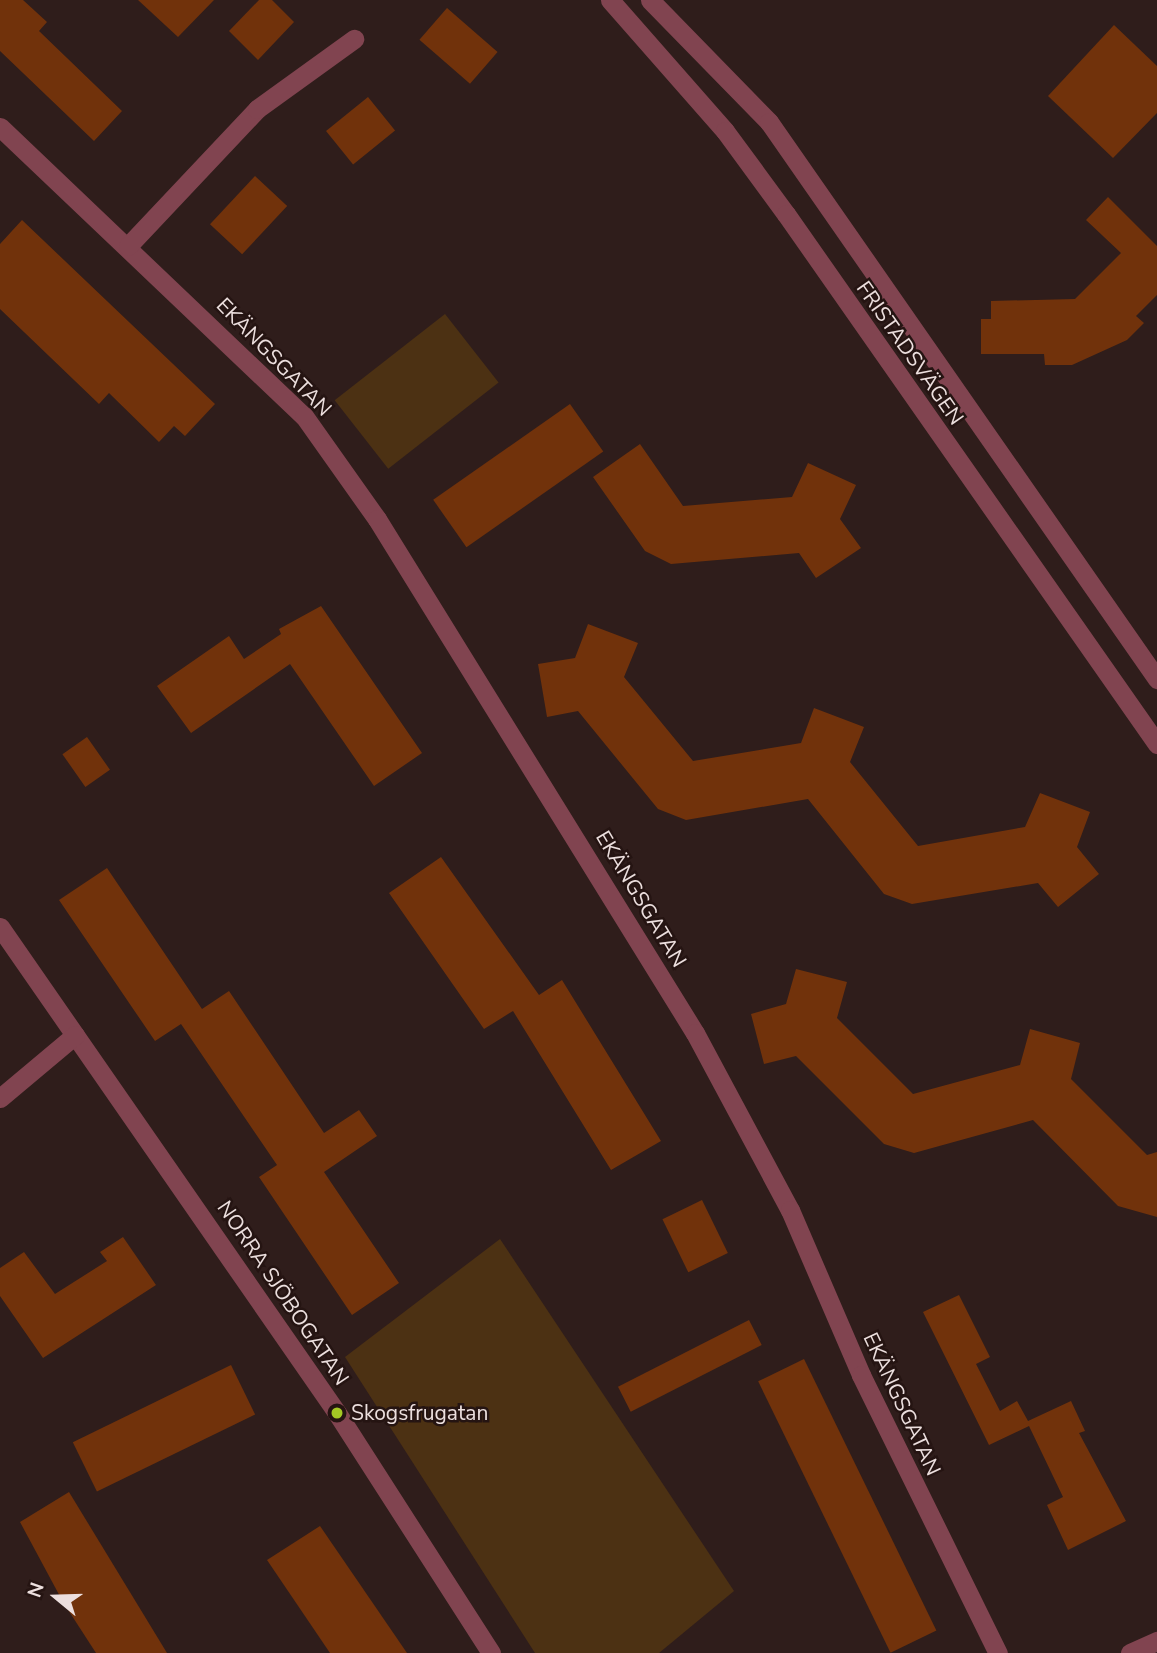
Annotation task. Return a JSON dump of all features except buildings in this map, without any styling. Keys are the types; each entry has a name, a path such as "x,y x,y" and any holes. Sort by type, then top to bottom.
{"street":[{"name":"FRISTADSVÄGEN","path":"610,0 717,121 786,214 1157,744"},
{"name":"FRISTADSVÄGEN","path":"650,0 769,122 1157,679"},
{"path":"128,246 257,108 354,39"},
{"name":"EKÄNGSGATAN","path":"0,127 304,416 377,519 586,852 695,1033 790,1209 861,1375 998,1653"},
{"name":"NORRA SJÖBOGATAN","path":"0,927 337,1413 491,1653"},
{"path":"0,1098 75,1035"},
{"path":"1130,1653 1157,1641"}],"shaded area":[{"path":"445,314 499,383 388,469 335,400"},
{"path":"500,1239 734,1591 659,1653 535,1653 345,1357"}],"place":[{"name":"Skogsfrugatan","path":"337,1413"}]}
